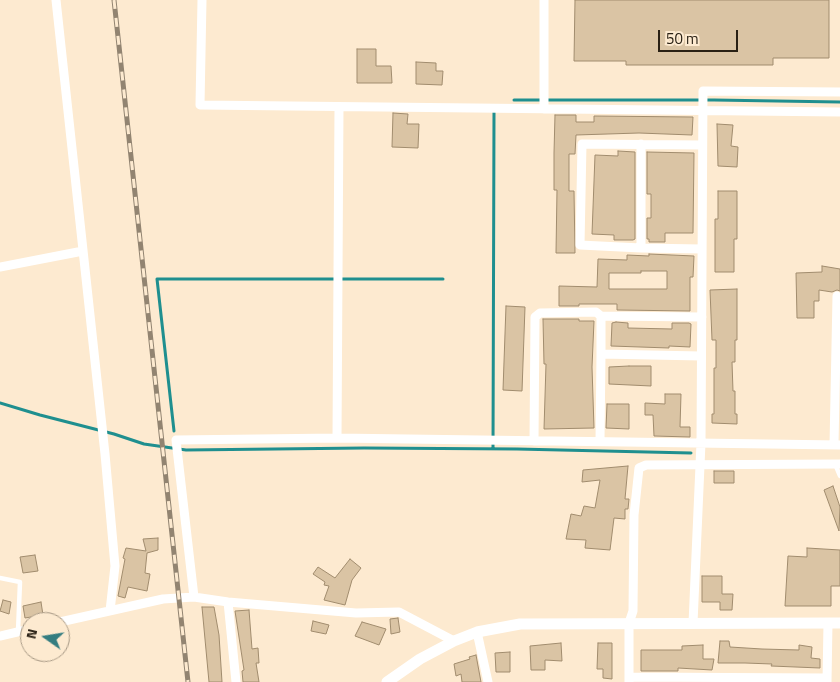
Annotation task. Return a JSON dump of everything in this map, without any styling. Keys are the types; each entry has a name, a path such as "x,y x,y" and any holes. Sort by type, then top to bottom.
{"street":[{"path":"56,0 105,454 115,566 110,611"},
{"path":"202,0 200,105 840,112"},
{"path":"544,0 544,108"},
{"path":"693,623 701,443 703,91 840,92"},
{"path":"337,438 339,107"},
{"path":"702,145 582,144 580,245 702,249"},
{"path":"641,144 641,248"},
{"path":"0,267 83,251"},
{"path":"194,596 176,440 337,438 837,445 837,296"},
{"path":"534,440 535,317 540,313 596,312 601,316 702,317"},
{"path":"600,442 601,316"},
{"path":"601,354 702,356"},
{"path":"387,682 420,658 477,632 520,624 629,623 834,623 827,680 629,679 629,623 633,611 634,515 639,468 646,465 838,464"},
{"path":"70,620 163,599 194,596 228,602 356,613 399,612 454,641"},
{"path":"228,602 236,682"},
{"path":"0,636 18,632"},
{"path":"477,632 488,682"}],"lane":[{"path":"838,464 840,476"},
{"path":"0,578 20,582 18,632"}],"building":[{"path":"575,0 829,0 829,58 773,58 773,65 626,65 626,61 574,61"},
{"path":"357,49 376,49 376,66 391,66 392,83 357,83"},
{"path":"416,62 436,63 436,71 443,71 442,85 416,84"},
{"path":"393,113 408,114 407,124 419,124 418,148 392,147"},
{"path":"555,115 576,115 576,122 594,122 594,116 693,117 692,135 639,133 576,135 575,154 569,154 569,191 574,191 575,253 556,253 557,190 554,190"},
{"path":"717,124 733,125 731,146 738,147 737,167 718,166"},
{"path":"618,151 635,152 635,239 633,240 614,240 614,235 592,234 595,155 618,156"},
{"path":"647,152 694,153 693,233 665,233 665,242 649,242 649,239 647,239 647,218 651,218 651,194 647,194"},
{"path":"718,191 737,191 737,239 734,239 734,272 715,272 715,219 718,219"},
{"path":"649,254 694,256 693,277 690,277 690,311 617,310 617,304 559,306 559,286 597,287 598,259 627,260 627,255 649,256","holes":["667,271 667,289 609,289 609,273"]},
{"path":"822,266 840,269 840,291 819,290 819,301 814,301 814,318 797,318 796,273 822,272"},
{"path":"737,289 737,340 735,340 735,362 732,362 737,424 712,423 712,414 714,414 716,340 712,340 710,290"},
{"path":"506,306 525,307 522,391 503,390"},
{"path":"543,319 594,321 592,367 594,428 544,429 546,364 544,364"},
{"path":"612,323 628,323 628,328 672,329 672,323 689,323 691,324 690,347 611,346"},
{"path":"651,366 651,386 609,384 609,367"},
{"path":"665,394 681,394 680,427 690,427 690,437 654,436 653,415 645,415 645,403 665,404"},
{"path":"607,404 629,404 629,429 606,428"},
{"path":"628,466 625,499 629,499 628,509 625,509 625,519 614,518 610,550 585,548 586,540 566,539 571,514 581,516 584,506 595,508 600,480 582,482 583,470"},
{"path":"714,471 734,471 734,483 714,483"},
{"path":"833,486 840,507 839,531 824,490"},
{"path":"158,538 158,550 147,553 145,573 150,574 147,591 128,587 125,598 118,596 126,548 146,551 143,539"},
{"path":"807,548 840,550 840,586 831,586 831,606 785,606 788,556 807,557"},
{"path":"35,555 38,571 23,573 20,557"},
{"path":"350,559 361,568 352,580 345,605 324,600 329,586 324,585 325,582 313,574 318,567 335,578"},
{"path":"702,576 722,576 722,594 733,594 732,610 720,610 720,602 702,602"},
{"path":"3,600 11,602 9,614 0,611"},
{"path":"41,602 43,612 24,612 23,606"},
{"path":"202,607 214,607 219,635 222,682 209,682"},
{"path":"249,610 252,649 258,648 259,663 256,663 259,682 243,682 242,671 244,670 235,611"},
{"path":"398,618 400,632 391,634 390,619"},
{"path":"313,621 329,625 326,634 311,631"},
{"path":"362,622 386,629 379,645 355,636"},
{"path":"720,641 729,641 730,647 799,650 799,645 812,647 811,658 820,659 820,668 771,666 772,664 718,663"},
{"path":"561,643 562,661 545,660 545,670 531,670 530,646"},
{"path":"598,643 612,643 612,679 603,678 603,669 597,669"},
{"path":"703,645 703,659 714,659 712,670 678,668 678,671 641,671 641,650 682,650 682,646"},
{"path":"510,652 510,672 496,672 495,653"},
{"path":"476,655 481,682 462,682 461,674 456,676 454,664"}],"waterway":[{"path":"514,100 840,102"},
{"path":"493,449 494,112"},
{"path":"174,431 157,279 443,279"},
{"path":"0,403 144,444 186,450 364,448 691,453"}],"railway":[{"path":"114,0 188,682"}]}
